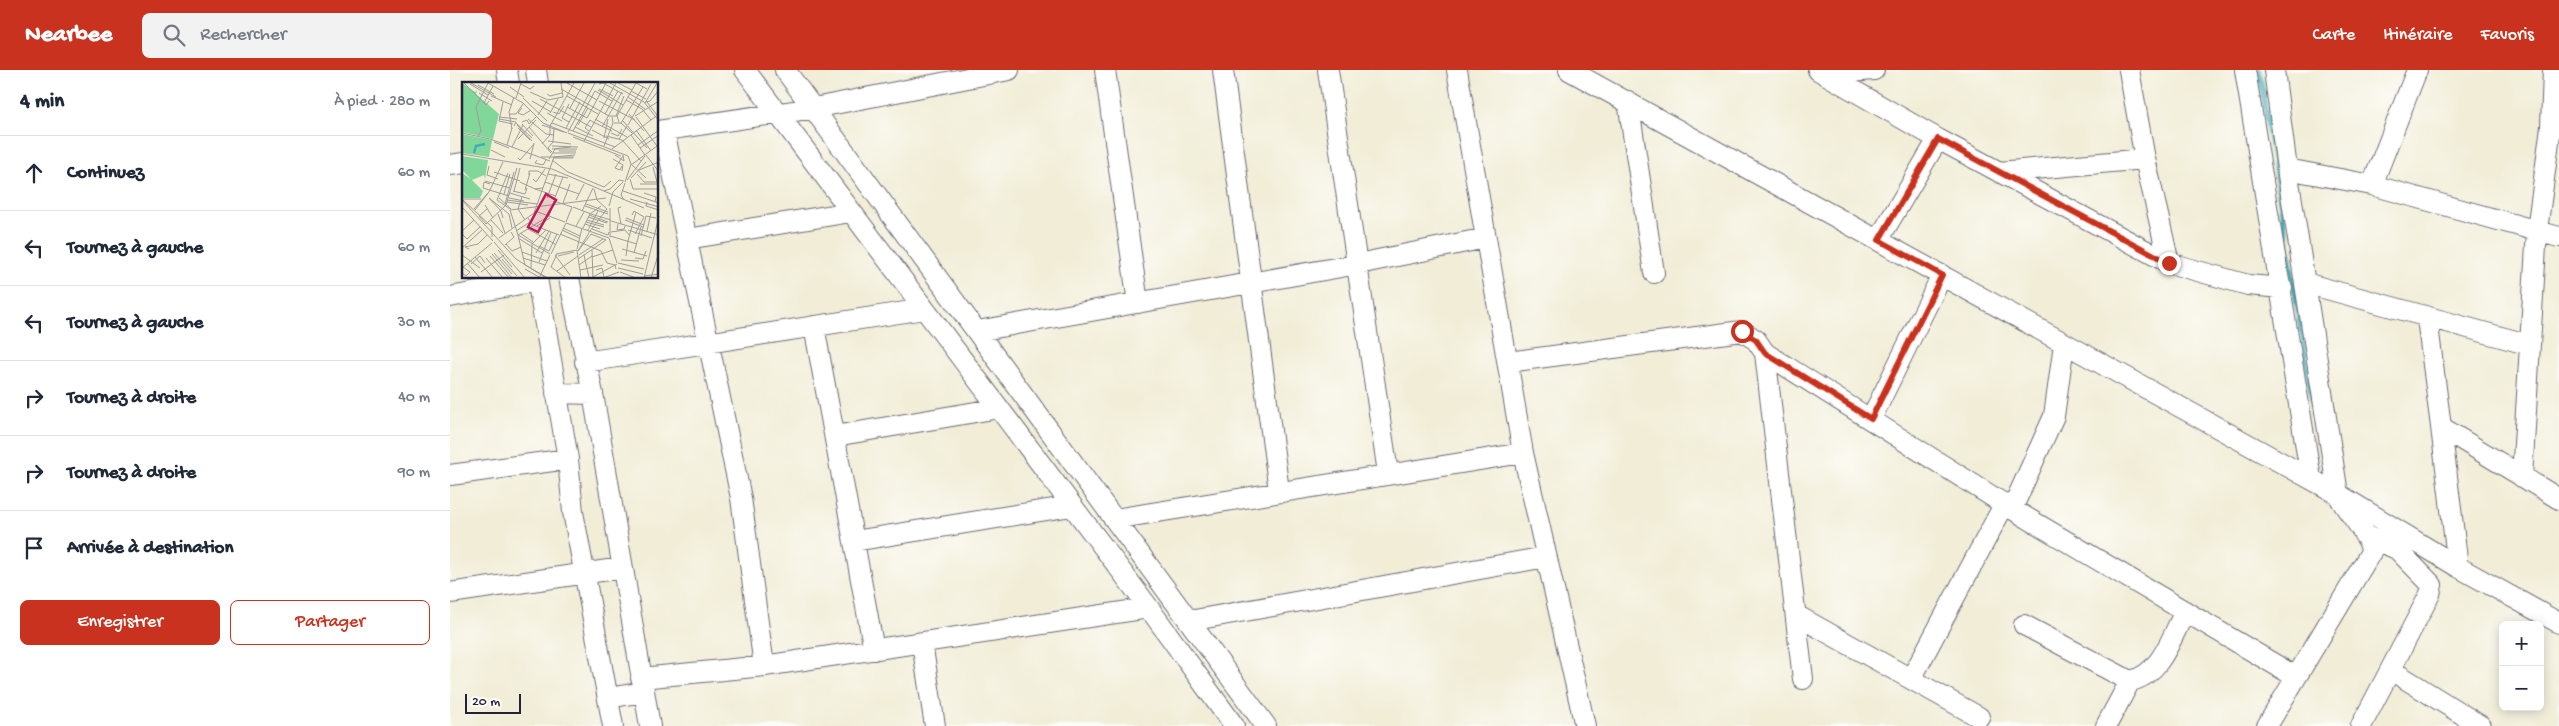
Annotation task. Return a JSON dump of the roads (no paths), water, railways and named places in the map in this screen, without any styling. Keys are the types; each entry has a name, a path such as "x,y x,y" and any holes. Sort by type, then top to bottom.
{"street":[{"path":"745,70 1149,608 1234,726"},
{"path":"785,70 1266,726"},
{"path":"764,666 742,498 687,239 661,131 814,108 1009,70"},
{"path":"1105,70 1138,303"},
{"path":"1223,70 1279,491"},
{"path":"1328,70 1388,473"},
{"path":"1457,70 1523,453 1585,726"},
{"path":"1569,70 2338,494 2458,567 2559,623"},
{"path":"1822,72 1874,70"},
{"path":"2129,70 2169,263"},
{"path":"2245,70 2282,288 2311,479"},
{"path":"2266,726 2371,552 2370,543 2344,507 2338,494 2287,169 2274,70"},
{"path":"2372,185 2417,70"},
{"path":"2522,477 2537,230 2555,128 2552,70"},
{"path":"1822,72 1938,139 2169,263 2248,285 2282,288"},
{"path":"1628,101 1654,273"},
{"path":"1879,240 1938,139"},
{"path":"1999,172 2146,159"},
{"path":"2287,169 2372,185 2559,237"},
{"path":"687,239 851,212"},
{"path":"977,331 1250,284 1486,238"},
{"path":"1871,419 1942,275"},
{"path":"450,297 537,279 568,459 573,512 586,572 612,726"},
{"path":"569,279 593,394 650,726"},
{"path":"2305,283 2427,318 2530,344"},
{"path":"585,362 924,309"},
{"path":"2427,318 2458,567"},
{"path":"814,326 874,650"},
{"path":"1508,362 1742,331 1756,340 1765,353 2008,506 2296,677"},
{"path":"1911,679 2008,506 2054,416 2064,344"},
{"path":"1765,353 1803,679"},
{"path":"556,393 593,394"},
{"path":"834,436 999,408"},
{"path":"2441,427 2559,499"},
{"path":"1114,519 1388,473 1523,453"},
{"path":"450,475 568,459"},
{"path":"854,541 1072,506"},
{"path":"2361,726 2430,594 2432,585 2397,549 2364,535"},
{"path":"1189,621 1546,557"},
{"path":"450,592 622,568"},
{"path":"608,698 642,685 1149,608"},
{"path":"2106,726 2130,682 2140,679 2154,670 2186,611"},
{"path":"1796,615 1979,717"},
{"path":"2024,625 2130,682"},
{"path":"922,643 935,726"},
{"path":"2391,670 2481,726"}],"waterway":[{"path":"2259,70 2314,409"}]}
